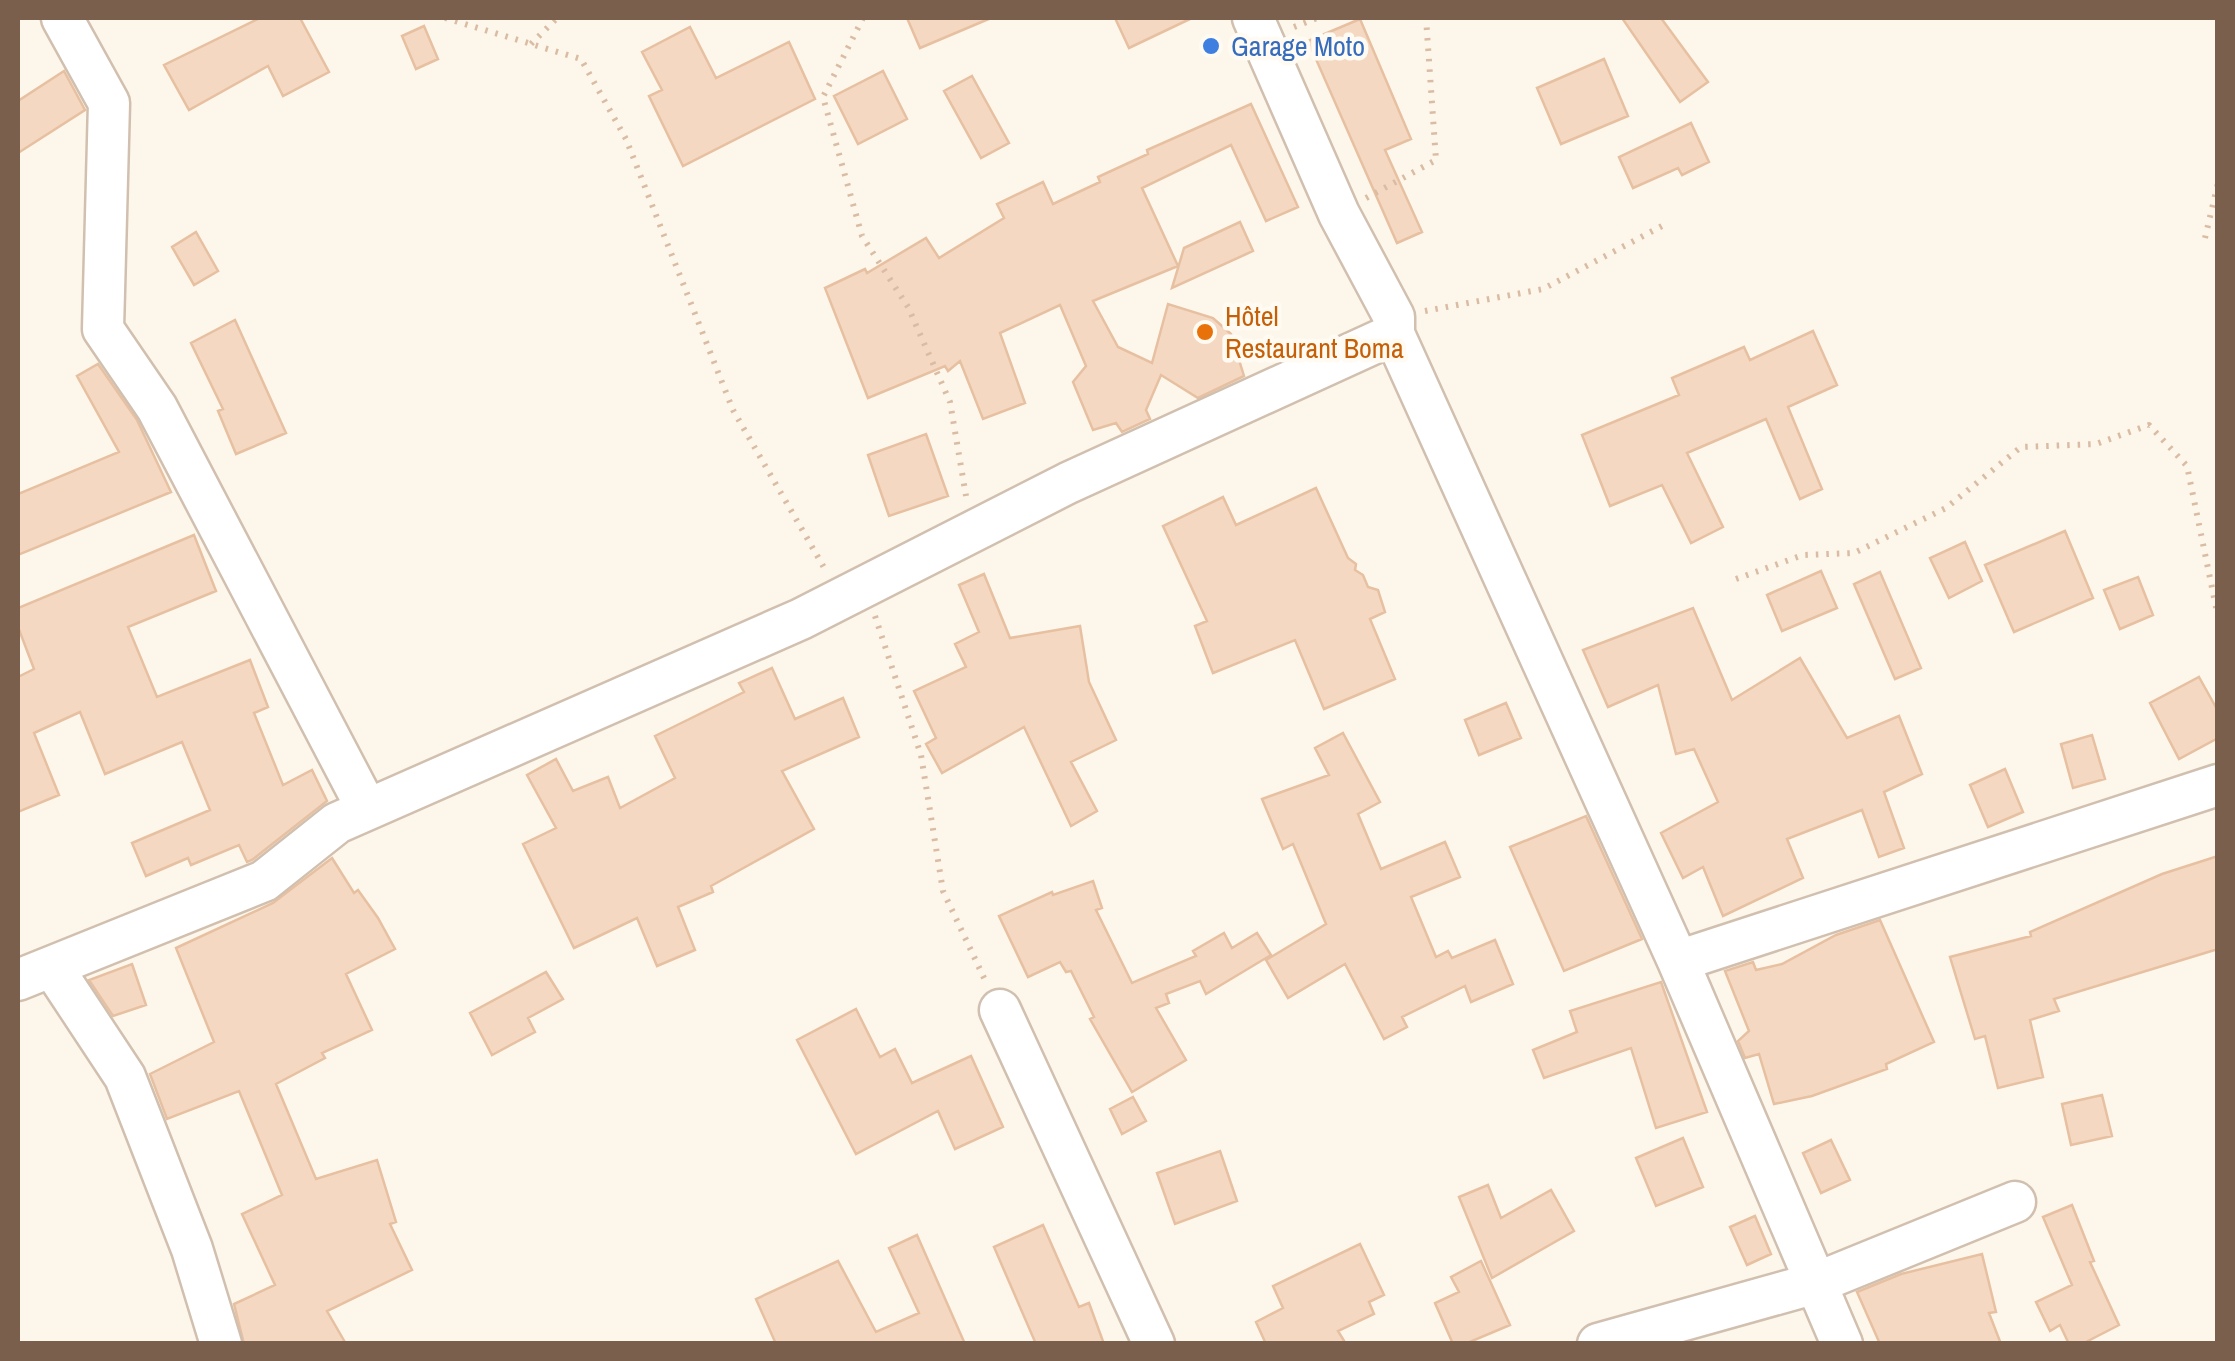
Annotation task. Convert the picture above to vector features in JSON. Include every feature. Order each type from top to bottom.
[{"type":"street","points":[[62,18],[109,103],[103,330],[157,408],[367,809]]},
{"type":"street","points":[[1254,18],[1678,960],[1842,1344]]},
{"type":"street","points":[[221,1344],[192,1249],[125,1076],[36,974],[264,880],[337,822],[853,592],[1394,325]]},
{"type":"street","points":[[1678,960],[2218,784]]},
{"type":"street","points":[[1000,1010],[1154,1344]]},
{"type":"street","points":[[1598,1344],[1816,1283],[2014,1202]]},
{"type":"path","points":[[445,18],[581,60],[626,139],[733,410],[853,592],[920,754],[943,891],[1000,1010]]},
{"type":"path","points":[[531,44],[557,18]]},
{"type":"path","points":[[863,18],[824,97],[862,236],[908,307],[950,402],[974,532]]},
{"type":"path","points":[[1339,214],[1436,160],[1426,18]]},
{"type":"path","points":[[2205,238],[2218,183]]},
{"type":"path","points":[[1394,325],[1543,288],[1662,226]]},
{"type":"path","points":[[1736,579],[1803,555],[1854,554],[1946,508],[2020,448],[2096,444],[2149,425],[2187,466],[2218,617]]},
{"type":"building","points":[[260,18],[300,18],[329,72],[283,96],[268,66],[189,110],[164,65]]},
{"type":"building","points":[[907,18],[991,18],[920,48]]},
{"type":"building","points":[[1115,18],[1192,18],[1129,48]]},
{"type":"building","points":[[1622,18],[1661,18],[1708,82],[1680,102]]},
{"type":"building","points":[[1360,19],[1411,139],[1385,150],[1422,232],[1397,243],[1308,41]]},
{"type":"building","points":[[424,26],[438,59],[416,69],[402,36]]},
{"type":"building","points":[[690,27],[716,78],[789,42],[815,99],[683,166],[649,96],[662,90],[642,52]]},
{"type":"building","points":[[1604,59],[1628,116],[1561,144],[1537,88]]},
{"type":"building","points":[[64,71],[85,110],[18,153],[18,101]]},
{"type":"building","points":[[883,71],[907,119],[858,144],[834,96]]},
{"type":"building","points":[[972,76],[1009,143],[981,158],[944,91]]},
{"type":"building","points":[[1251,104],[1298,207],[1266,221],[1231,145],[1142,188],[1178,266],[1093,301],[1118,347],[1152,363],[1168,304],[1213,318],[1231,334],[1244,376],[1198,398],[1161,375],[1146,410],[1150,419],[1122,432],[1116,423],[1093,430],[1073,382],[1086,366],[1060,305],[1000,333],[1025,403],[983,419],[960,361],[948,371],[945,366],[868,398],[825,288],[865,269],[867,273],[926,238],[939,258],[1004,218],[997,204],[1043,182],[1053,204],[1100,182],[1098,177],[1148,154],[1147,150]]},
{"type":"building","points":[[1691,123],[1709,162],[1682,175],[1678,168],[1633,188],[1619,157]]},
{"type":"building","points":[[1240,222],[1253,251],[1172,288],[1184,248]]},
{"type":"building","points":[[196,232],[218,271],[194,285],[172,247]]},
{"type":"building","points":[[235,320],[286,433],[236,454],[218,411],[223,409],[191,343]]},
{"type":"building","points":[[1813,331],[1837,385],[1788,407],[1822,489],[1800,499],[1766,419],[1687,453],[1723,527],[1691,543],[1662,485],[1610,506],[1582,435],[1679,395],[1672,378],[1744,347],[1750,360]]},
{"type":"building","points":[[98,364],[137,420],[171,492],[18,555],[18,494],[119,452],[77,376]]},
{"type":"building","points":[[926,434],[948,496],[889,516],[868,455]]},
{"type":"building","points":[[1316,488],[1348,558],[1356,564],[1355,570],[1363,575],[1368,587],[1378,590],[1385,612],[1370,619],[1395,679],[1324,709],[1295,640],[1213,673],[1195,626],[1207,621],[1163,526],[1223,497],[1236,525]]},
{"type":"building","points":[[2065,531],[2093,598],[2014,632],[1985,565]]},
{"type":"building","points":[[194,535],[216,591],[128,627],[157,697],[250,660],[268,707],[254,713],[283,785],[312,770],[327,801],[252,860],[247,862],[239,845],[191,865],[188,858],[146,876],[132,843],[210,810],[182,742],[105,774],[80,712],[34,733],[59,795],[18,812],[18,677],[34,669],[18,627],[18,608]]},
{"type":"building","points":[[1965,542],[1982,581],[1949,598],[1930,558]]},
{"type":"building","points":[[1821,571],[1837,608],[1782,631],[1767,595]]},
{"type":"building","points":[[1880,572],[1921,668],[1895,679],[1854,584]]},
{"type":"building","points":[[984,574],[1010,638],[1080,626],[1089,682],[1116,740],[1071,762],[1097,811],[1071,826],[1024,727],[942,773],[926,744],[936,738],[914,691],[966,667],[955,644],[979,632],[959,585]]},
{"type":"building","points":[[2138,577],[2153,615],[2120,629],[2104,590]]},
{"type":"building","points":[[1693,608],[1732,700],[1800,658],[1847,738],[1899,716],[1922,774],[1884,792],[1904,848],[1879,857],[1862,810],[1787,839],[1803,878],[1723,916],[1703,867],[1683,878],[1661,833],[1718,802],[1694,749],[1676,754],[1658,685],[1608,707],[1583,650]]},
{"type":"building","points":[[772,668],[795,719],[843,698],[859,737],[782,771],[814,829],[711,886],[713,892],[678,907],[695,950],[657,966],[637,918],[574,948],[523,844],[556,828],[527,775],[556,759],[573,791],[608,777],[620,808],[675,778],[655,736],[744,692],[739,683]]},
{"type":"building","points":[[2199,677],[2218,711],[2218,738],[2179,759],[2150,703]]},
{"type":"building","points":[[1506,703],[1521,738],[1479,755],[1465,720]]},
{"type":"building","points":[[1343,733],[1380,802],[1358,814],[1381,869],[1445,842],[1460,877],[1411,897],[1436,957],[1448,951],[1452,958],[1495,940],[1513,984],[1471,1002],[1465,986],[1402,1017],[1407,1027],[1384,1039],[1345,964],[1288,998],[1266,960],[1326,924],[1293,844],[1283,849],[1262,799],[1329,775],[1315,748]]},
{"type":"building","points":[[2092,735],[2105,779],[2073,788],[2061,744]]},
{"type":"building","points":[[2005,769],[2023,812],[1988,827],[1970,785]]},
{"type":"building","points":[[1586,816],[1642,939],[1564,971],[1510,847]]},
{"type":"building","points":[[2218,856],[2218,949],[2054,999],[2059,1011],[2030,1020],[2043,1077],[1998,1088],[1985,1036],[1975,1039],[1950,957],[2031,936],[2030,932],[2162,874]]},
{"type":"building","points":[[332,858],[354,893],[358,890],[378,918],[395,949],[346,974],[372,1030],[322,1053],[325,1058],[276,1084],[316,1179],[377,1160],[396,1222],[390,1224],[412,1270],[327,1311],[346,1344],[244,1344],[234,1304],[275,1285],[242,1214],[282,1195],[239,1091],[167,1119],[150,1074],[214,1042],[176,948],[273,903]]},
{"type":"building","points":[[1093,881],[1102,908],[1096,910],[1132,983],[1196,956],[1193,951],[1224,933],[1232,948],[1257,933],[1271,955],[1206,994],[1200,981],[1166,994],[1169,1003],[1156,1008],[1186,1060],[1132,1092],[1090,1019],[1094,1017],[1071,971],[1066,972],[1060,962],[1028,977],[999,916],[1052,892],[1053,895]]},
{"type":"building","points":[[1880,920],[1934,1042],[1886,1064],[1887,1069],[1812,1096],[1774,1104],[1759,1054],[1745,1058],[1738,1041],[1749,1031],[1725,971],[1753,962],[1756,970],[1782,964],[1836,935]]},
{"type":"building","points":[[132,964],[146,1005],[113,1016],[89,980]]},
{"type":"building","points":[[546,972],[563,999],[528,1018],[535,1032],[492,1055],[470,1013]]},
{"type":"building","points":[[1661,982],[1707,1112],[1656,1128],[1631,1048],[1544,1078],[1533,1050],[1577,1032],[1570,1011]]},
{"type":"building","points":[[856,1009],[880,1057],[895,1049],[912,1083],[971,1056],[1003,1127],[955,1149],[938,1111],[856,1154],[797,1040]]},
{"type":"building","points":[[2102,1095],[2112,1136],[2071,1145],[2062,1104]]},
{"type":"building","points":[[1133,1097],[1146,1121],[1122,1134],[1110,1109]]},
{"type":"building","points":[[1683,1138],[1703,1187],[1656,1206],[1636,1158]]},
{"type":"building","points":[[1831,1140],[1850,1180],[1821,1193],[1803,1153]]},
{"type":"building","points":[[1220,1151],[1237,1201],[1175,1224],[1157,1173]]},
{"type":"building","points":[[1488,1185],[1501,1218],[1551,1190],[1574,1231],[1492,1278],[1459,1197]]},
{"type":"building","points":[[2072,1205],[2094,1261],[2090,1262],[2119,1325],[2082,1344],[2069,1344],[2060,1325],[2050,1331],[2036,1302],[2072,1285],[2043,1217]]},
{"type":"building","points":[[1755,1216],[1771,1254],[1747,1265],[1730,1227]]},
{"type":"building","points":[[1043,1225],[1079,1307],[1089,1303],[1104,1344],[1036,1344],[994,1247]]},
{"type":"building","points":[[917,1235],[965,1344],[776,1344],[756,1299],[838,1261],[876,1332],[919,1313],[889,1248]]},
{"type":"building","points":[[1360,1244],[1384,1295],[1369,1302],[1374,1314],[1338,1331],[1346,1344],[1266,1344],[1256,1322],[1283,1308],[1273,1286]]},
{"type":"building","points":[[1982,1254],[1996,1312],[1989,1313],[2001,1344],[1880,1344],[1857,1292],[1901,1274]]},
{"type":"building","points":[[1481,1261],[1510,1325],[1465,1344],[1453,1344],[1435,1303],[1459,1292],[1451,1277]]},
{"type":"place","name":"Garage Moto","points":[[1211,46]]},
{"type":"place","name":"Hôtel Restaurant Boma","points":[[1205,332]]}]
